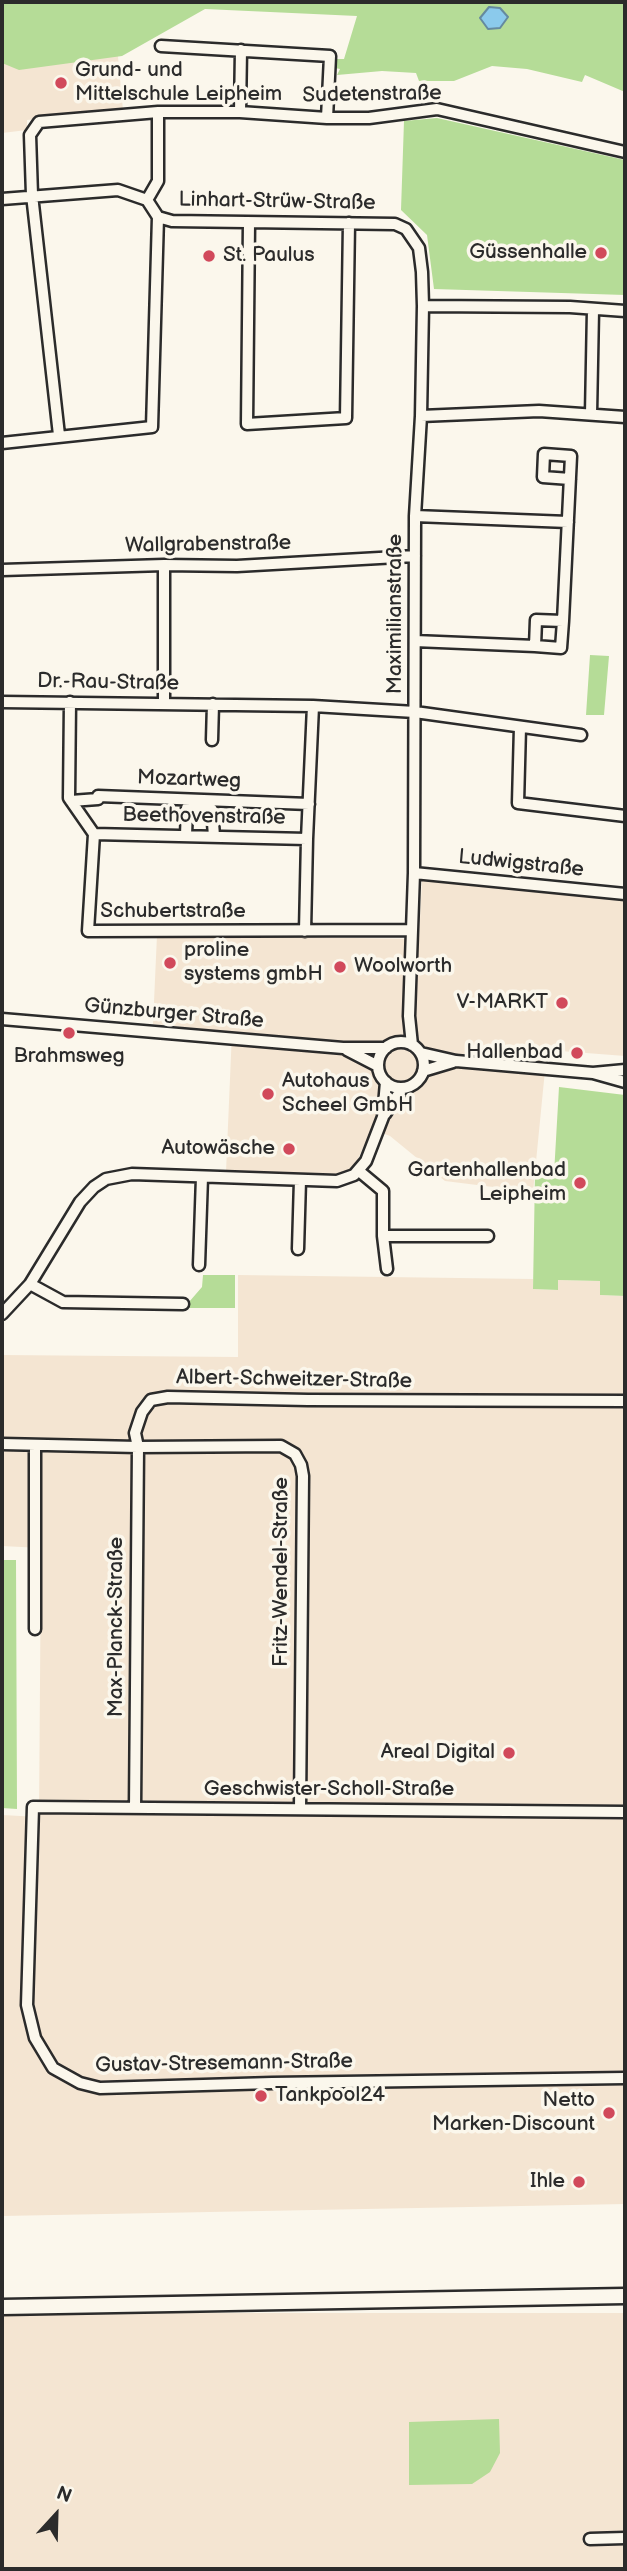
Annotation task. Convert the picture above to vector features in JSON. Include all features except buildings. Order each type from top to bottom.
[{"type":"main road","points":[[2,2307],[625,2295]]},
{"type":"street","points":[[161,46],[330,56],[327,118]]},
{"type":"street","points":[[240,112],[241,50]]},
{"type":"street","name":"Sudetenstraße","points":[[32,195],[30,135],[39,122],[158,112],[240,112],[369,118],[437,109],[625,152]]},
{"type":"street","points":[[147,200],[158,181],[158,112]]},
{"type":"street","points":[[2,199],[118,190],[147,200],[158,217],[152,427],[2,443]]},
{"type":"street","points":[[32,195],[59,435]]},
{"type":"street","name":"Linhart-Strüw-Straße","points":[[158,217],[172,221],[395,224]]},
{"type":"street","points":[[249,223],[247,424],[346,418],[349,223]]},
{"type":"street","name":"Maximilianstraße","points":[[395,224],[405,229],[419,248],[423,306],[421,416],[415,516],[414,873],[408,1016],[412,1045]]},
{"type":"street","points":[[423,306],[625,310]]},
{"type":"street","points":[[591,414],[593,310]]},
{"type":"street","points":[[421,416],[539,411],[625,417]]},
{"type":"street","points":[[415,641],[561,648],[570,479]]},
{"type":"street","points":[[415,516],[568,522]]},
{"type":"street","name":"Wallgrabenstraße","points":[[2,570],[164,565],[237,566],[415,556]]},
{"type":"street","points":[[164,565],[164,703]]},
{"type":"street","points":[[535,646],[536,620],[563,621]]},
{"type":"street","name":"Dr.-Rau-Straße","points":[[2,702],[313,706],[415,712],[581,735]]},
{"type":"street","points":[[70,702],[69,798],[94,834]]},
{"type":"street","points":[[212,740],[213,704]]},
{"type":"street","name":"Beethovenstraße","points":[[94,834],[307,839],[313,706]]},
{"type":"street","points":[[520,727],[518,803],[625,816]]},
{"type":"street","name":"Mozartweg","points":[[71,801],[98,799],[98,796],[309,804]]},
{"type":"street","points":[[186,835],[187,808],[212,810],[214,836]]},
{"type":"street","name":"Schubertstraße","points":[[94,834],[88,931],[412,930]]},
{"type":"street","points":[[305,931],[307,839]]},
{"type":"street","name":"Ludwigstraße","points":[[414,873],[625,894]]},
{"type":"street","name":"Maximilianstraße","points":[[400,1042],[408,1016]]},
{"type":"street","name":"Günzburger Straße","points":[[2,1019],[343,1048],[386,1048]]},
{"type":"street","points":[[383,1117],[386,1082],[378,1066],[380,1056],[386,1048],[400,1042],[412,1045],[421,1053],[456,1061],[593,1073],[625,1070]]},
{"type":"street","name":"Günzburger Straße","points":[[343,1048],[378,1066]]},
{"type":"street","points":[[2,1314],[30,1284],[80,1202],[106,1179],[132,1174],[337,1181],[347,1179],[359,1171],[366,1161],[383,1117],[402,1089],[414,1084],[423,1071],[421,1053]]},
{"type":"street","points":[[423,1071],[456,1061]]},
{"type":"street","points":[[593,1073],[625,1082]]},
{"type":"street","points":[[386,1082],[402,1089]]},
{"type":"street","points":[[359,1171],[383,1191],[383,1236],[387,1269]]},
{"type":"street","points":[[199,1265],[202,1177]]},
{"type":"street","points":[[298,1249],[300,1180]]},
{"type":"street","points":[[383,1236],[488,1236]]},
{"type":"street","points":[[30,1284],[63,1302],[183,1304]]},
{"type":"street","name":"Albert-Schweitzer-Straße","points":[[138,1447],[135,1433],[142,1412],[151,1400],[168,1397],[625,1401]]},
{"type":"street","points":[[2,1444],[138,1447]]},
{"type":"street","points":[[34,1629],[35,1445]]},
{"type":"street","name":"Fritz-Wendel-Straße","points":[[138,1447],[281,1446],[295,1454],[301,1465],[300,1809]]},
{"type":"street","name":"Max-Planck-Straße","points":[[135,1808],[138,1447]]},
{"type":"street","name":"Geschwister-Scholl-Straße","points":[[33,1807],[625,1812]]},
{"type":"street","name":"Gustav-Stresemann-Straße","points":[[33,1807],[27,2005],[35,2038],[53,2068],[80,2083],[100,2088],[625,2078]]},
{"type":"street","points":[[590,2539],[625,2538]]},
{"type":"shaded area","name":"Grund- und Mittelschule Leipheim","points":[[117,46],[123,110],[27,120],[27,130],[2,133],[2,55]]},
{"type":"shaded area","points":[[422,880],[625,899],[625,1056],[547,1050],[533,1192],[445,1181],[390,1136],[372,1129],[354,1167],[342,1174],[226,1172],[232,1032],[153,1024],[157,935],[419,939]]},
{"type":"shaded area","points":[[238,1275],[533,1279],[533,1289],[557,1290],[558,1280],[600,1281],[600,1295],[625,1296],[625,2204],[2,2216],[2,1815],[39,1817],[41,1548],[2,1546],[2,1355],[238,1357]]},
{"type":"shaded area","points":[[2,2313],[625,2313],[625,2569],[2,2569]]},
{"type":"green space","points":[[2,2],[625,2],[625,92],[585,75],[582,82],[527,69],[492,66],[454,81],[419,81],[416,73],[382,71],[337,75],[340,69],[335,68],[335,59],[344,59],[357,16],[205,9],[122,56],[19,70],[2,63]]},
{"type":"green space","points":[[437,118],[625,160],[625,295],[434,289],[427,235],[401,210],[404,121]]},
{"type":"green space","points":[[590,655],[609,656],[604,715],[586,715]]},
{"type":"green space","name":"Gartenhallenbad Leipheim","points":[[559,1087],[625,1095],[625,1296],[600,1295],[600,1281],[558,1280],[558,1290],[533,1289],[535,1174],[554,1174]]},
{"type":"green space","points":[[203,1275],[235,1275],[235,1308],[189,1308],[189,1302],[202,1287]]},
{"type":"green space","points":[[2,1560],[16,1560],[17,1809],[2,1808]]},
{"type":"green space","points":[[499,2419],[500,2453],[490,2472],[472,2484],[409,2485],[409,2422]]},
{"type":"water","points":[[489,7],[500,8],[508,17],[500,28],[488,29],[480,18]]},
{"type":"place","name":"Grund- und Mittelschule Leipheim","points":[[61,83]]},
{"type":"place","name":"Güssenhalle","points":[[601,253]]},
{"type":"place","name":"St. Paulus","points":[[209,256]]},
{"type":"place","name":"proline systems gmbH","points":[[170,963]]},
{"type":"place","name":"Woolworth","points":[[340,967]]},
{"type":"place","name":"V-MARKT","points":[[562,1003]]},
{"type":"place","name":"Brahmsweg","points":[[69,1033]]},
{"type":"place","name":"Hallenbad","points":[[577,1053]]},
{"type":"place","name":"Autohaus Scheel GmbH","points":[[268,1094]]},
{"type":"place","name":"Autowäsche","points":[[289,1149]]},
{"type":"place","name":"Gartenhallenbad Leipheim","points":[[580,1183]]},
{"type":"place","name":"Areal Digital","points":[[509,1753]]},
{"type":"place","name":"Tankpool24","points":[[261,2096]]},
{"type":"place","name":"Netto Marken-Discount","points":[[609,2113]]},
{"type":"place","name":"Ihle","points":[[579,2182]]}]
